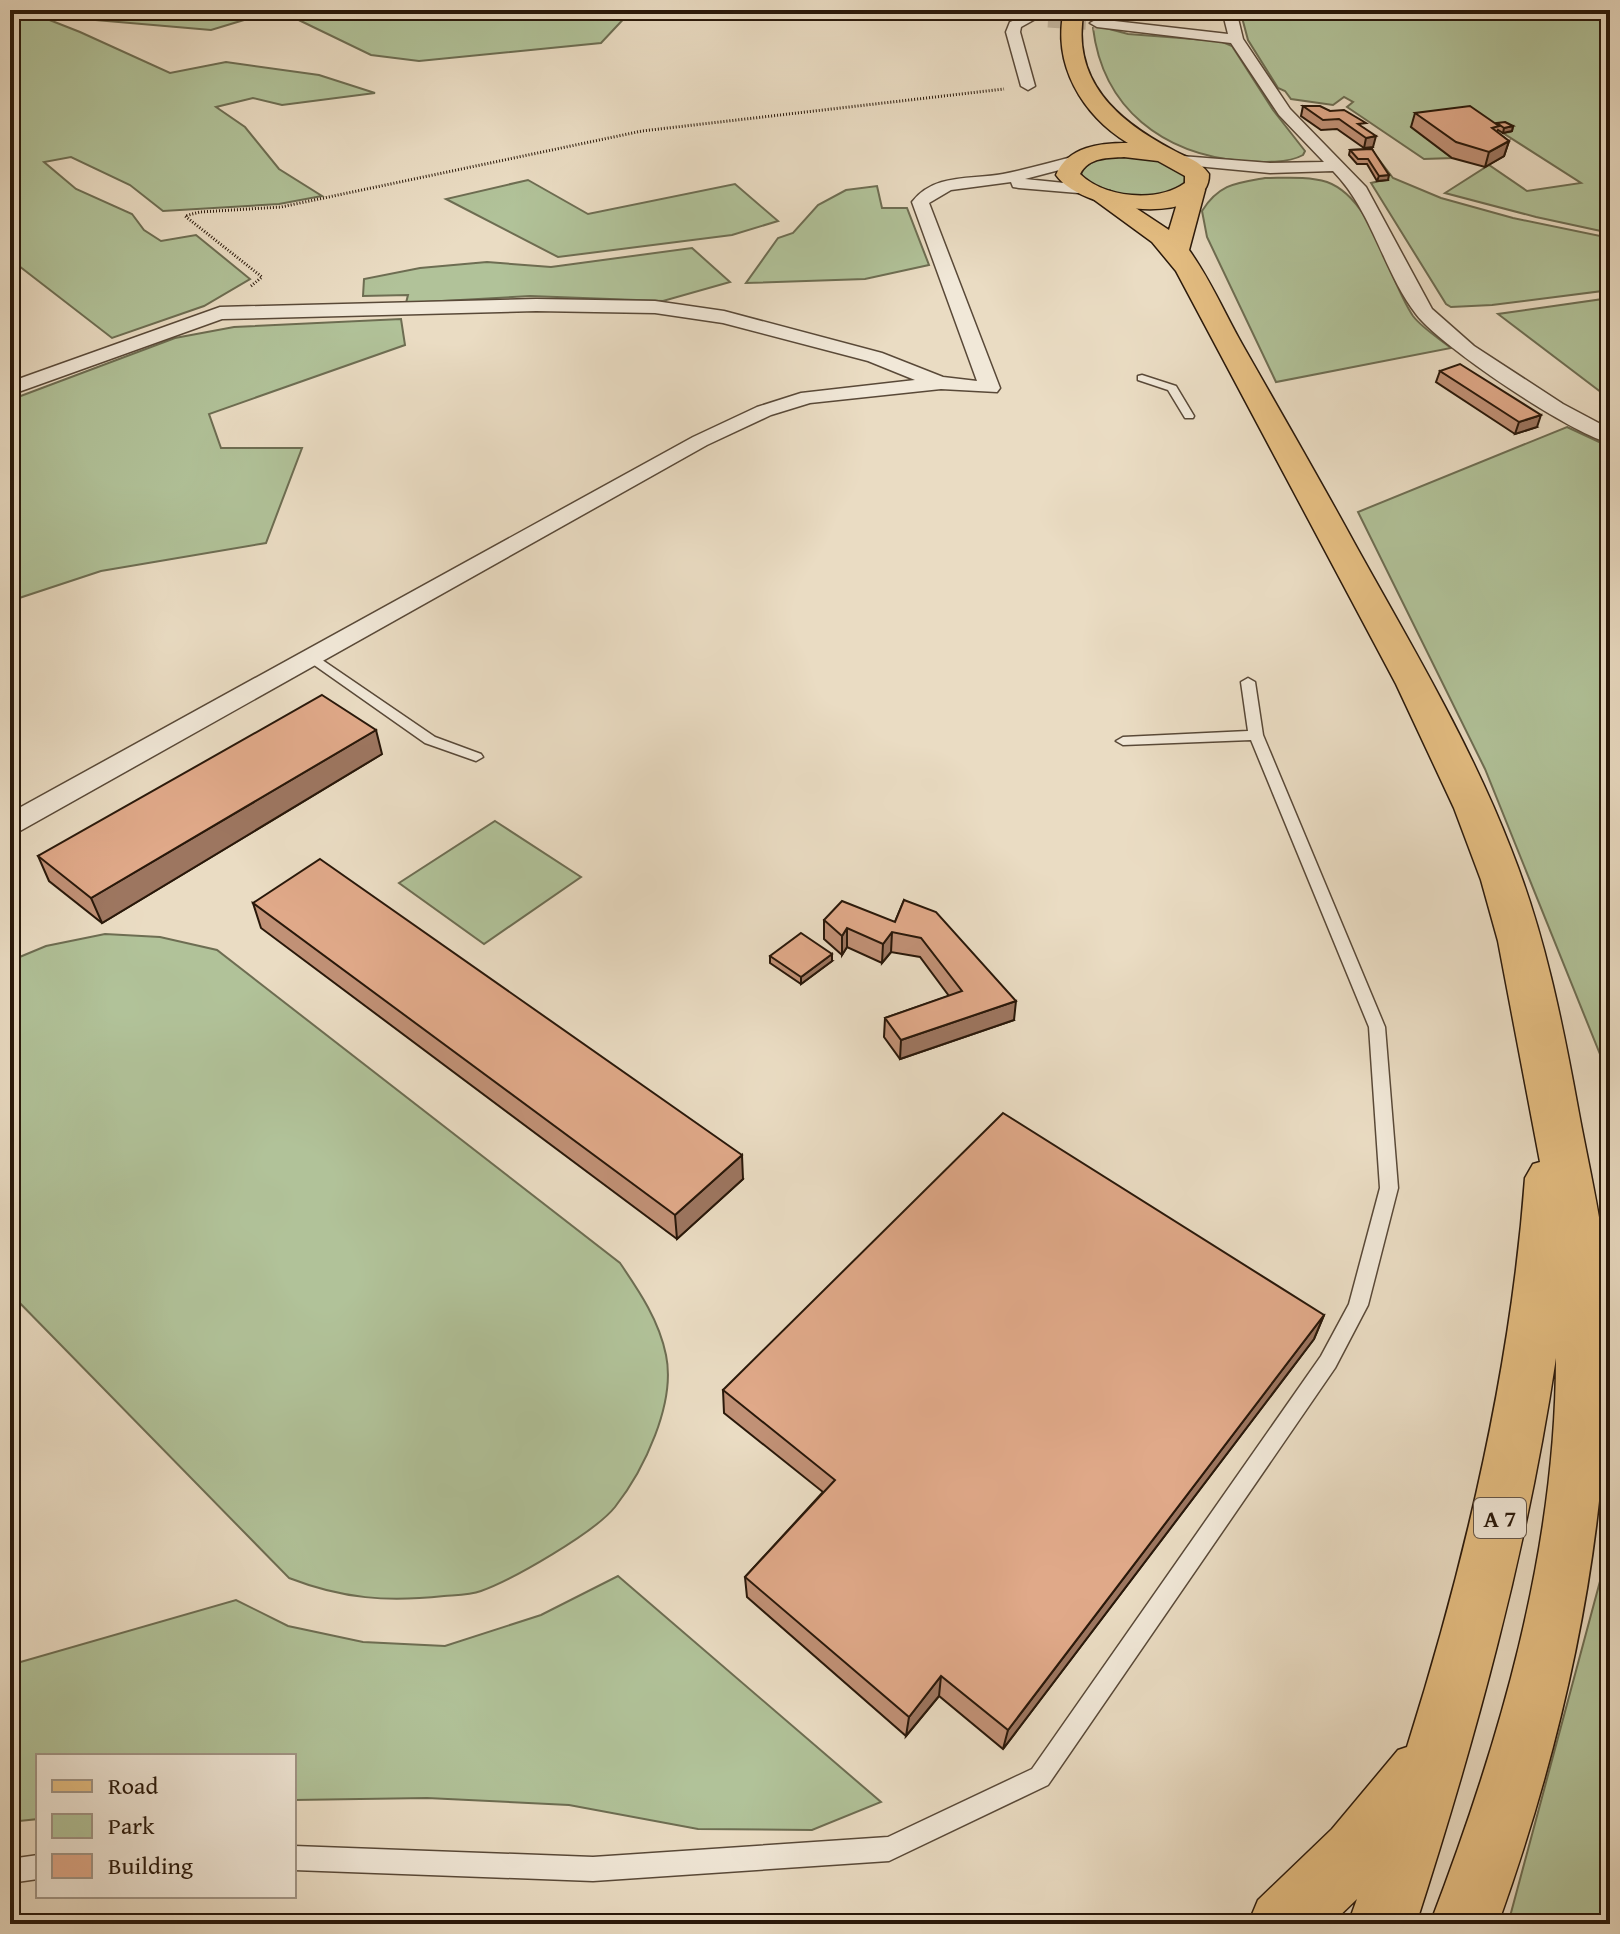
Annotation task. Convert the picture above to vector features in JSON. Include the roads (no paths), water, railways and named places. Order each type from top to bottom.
[{"type":"main road","points":[[1074,10],[1070,40],[1100,111],[1197,174],[1176,250]]},
{"type":"main road","points":[[1100,111],[1082,158],[1068,175],[1176,250],[1421,698],[1491,850],[1526,966],[1553,1100],[1581,1277],[1582,1382],[1578,1450],[1566,1551],[1531,1721],[1484,1873],[1464,1924]]},
{"type":"main road","points":[[1082,158],[1124,150],[1174,158]]},
{"type":"main road","points":[[1093,193],[1142,201],[1176,198],[1195,188]]},
{"type":"main road","name":"A 7","points":[[1382,1924],[1443,1741],[1500,1517],[1531,1349],[1548,1216],[1553,1100]]},
{"type":"main road","points":[[1282,1924],[1354,1856],[1387,1819],[1443,1741]]},
{"type":"street","points":[[1016,10],[1019,14],[1040,18],[1015,25],[1013,32],[1028,86]]},
{"type":"street","points":[[1229,10],[1236,39],[1284,112],[1358,187],[1424,312],[1467,350],[1556,408],[1610,437]]},
{"type":"street","points":[[1097,23],[1236,39]]},
{"type":"street","points":[[10,825],[686,449],[764,411],[808,397],[941,383],[990,388],[920,202],[929,191],[951,184],[997,180],[1082,158]]},
{"type":"street","points":[[1174,158],[1270,168],[1338,166]]},
{"type":"street","points":[[1195,188],[1270,168]]},
{"type":"street","points":[[997,180],[1093,193]]},
{"type":"street","points":[[10,389],[220,313],[520,306],[655,307],[724,317],[875,357],[941,383]]},
{"type":"lane","points":[[1142,378],[1172,388],[1189,416]]},
{"type":"lane","points":[[312,657],[430,740],[476,757]]},
{"type":"lane","points":[[296,1858],[593,1869],[889,1849],[1040,1777],[1328,1362],[1358,1305],[1389,1188],[1377,1027],[1256,735],[1248,682]]},
{"type":"lane","points":[[1123,741],[1256,735]]},
{"type":"lane","points":[[10,1871],[36,1867]]},
{"type":"tunnel","points":[[1048,20],[1097,23]]}]
